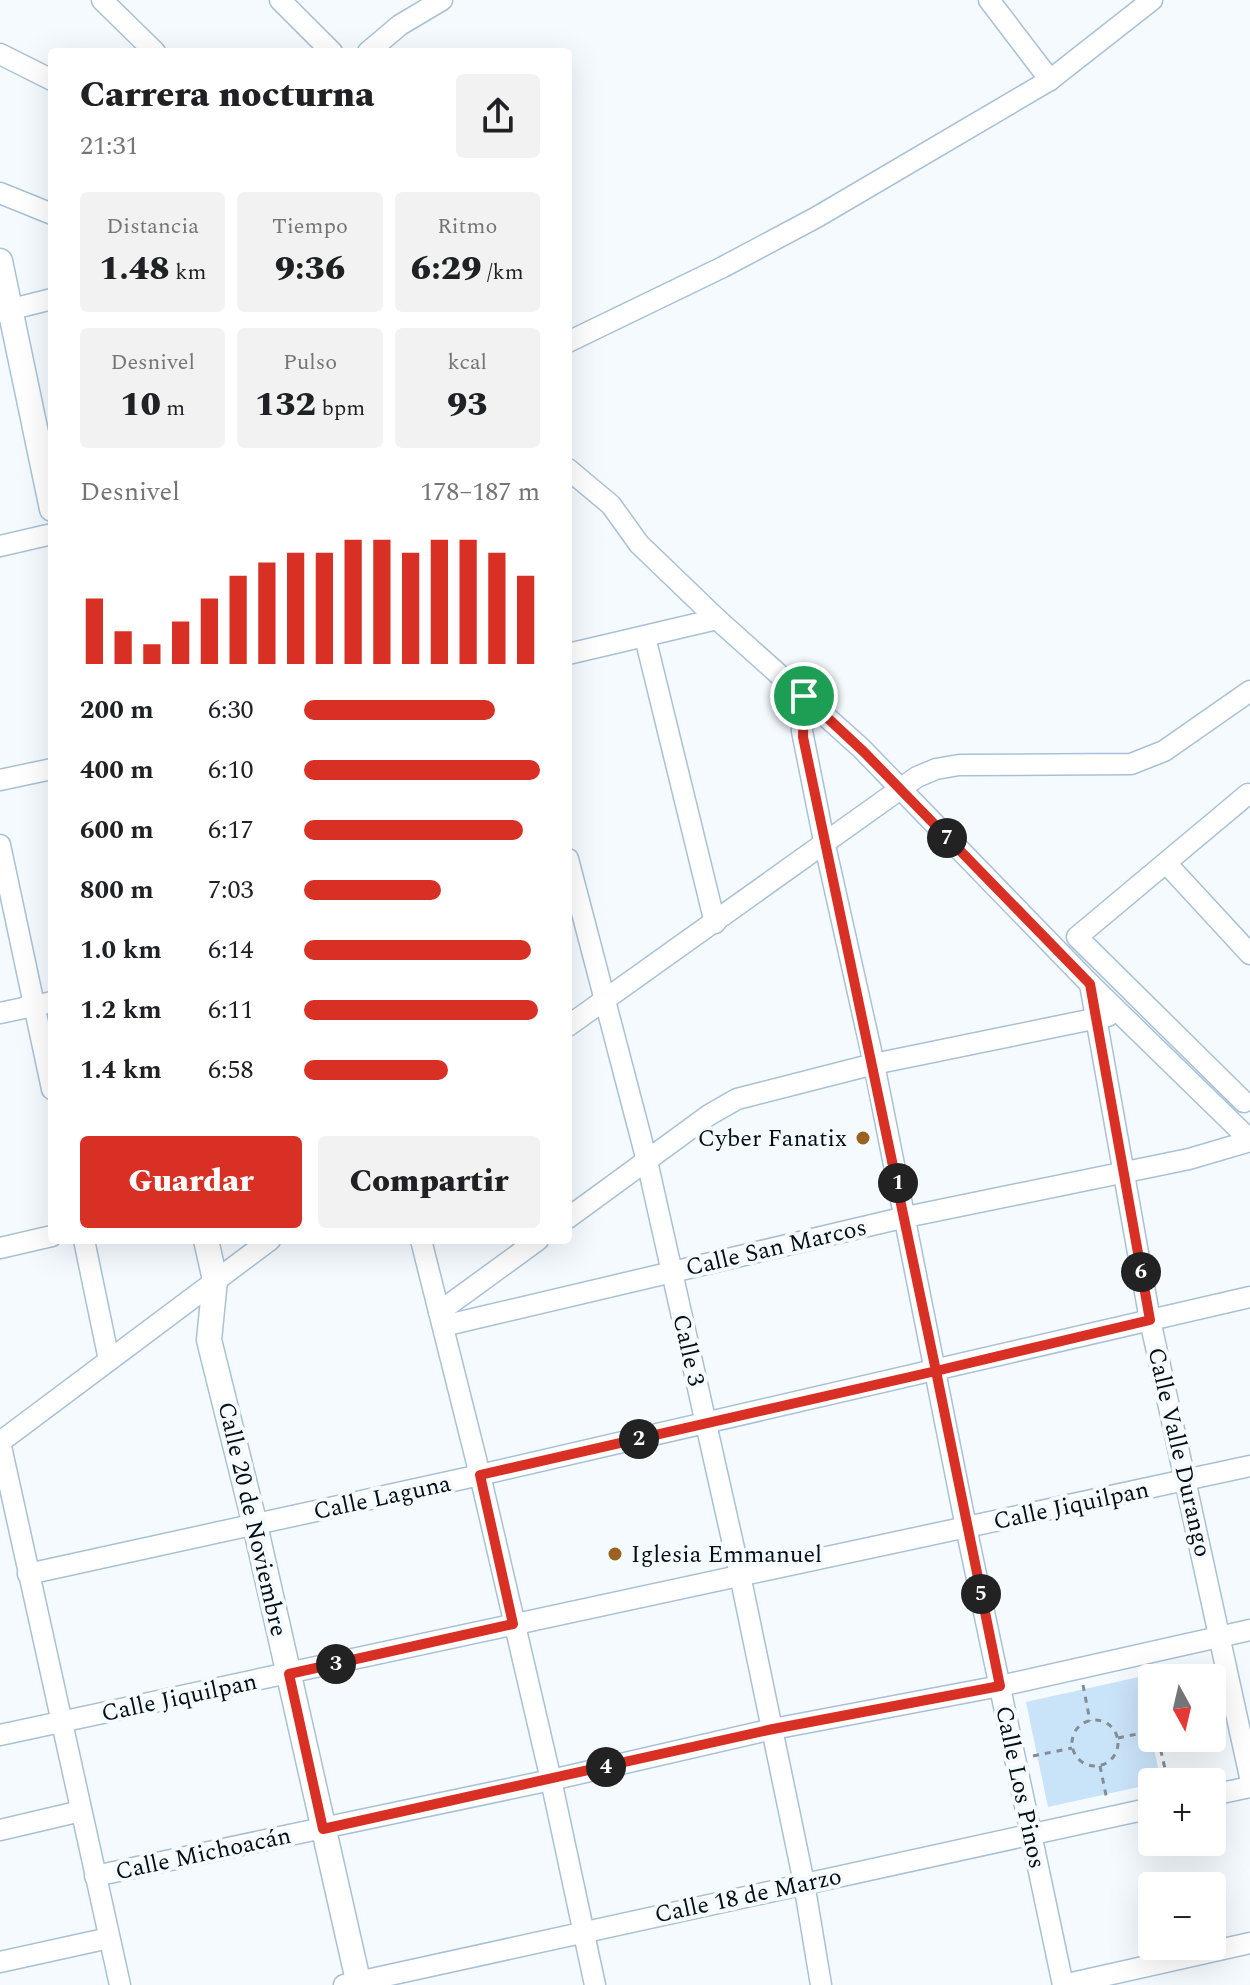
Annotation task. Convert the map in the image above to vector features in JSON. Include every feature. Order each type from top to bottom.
[{"type":"street","points":[[102,0],[151,48]]},
{"type":"street","points":[[280,0],[328,48]]},
{"type":"street","points":[[373,48],[400,25],[442,0]]},
{"type":"street","points":[[989,0],[1050,80]]},
{"type":"street","points":[[572,340],[805,223],[1050,80],[1152,0]]},
{"type":"street","points":[[0,54],[48,78]]},
{"type":"street","points":[[0,193],[48,212]]},
{"type":"street","points":[[0,261],[5,310],[48,492]]},
{"type":"street","points":[[5,310],[48,300]]},
{"type":"street","points":[[572,472],[611,505],[639,544],[717,619],[861,748],[1090,984],[1250,1141]]},
{"type":"street","points":[[0,546],[48,535]]},
{"type":"street","points":[[572,653],[717,619]]},
{"type":"street","points":[[645,637],[715,923]]},
{"type":"street","points":[[572,1023],[898,789],[936,769],[959,765],[1131,764],[1164,751],[1250,691]]},
{"type":"street","name":"Calle Los Pinos","points":[[804,696],[802,731],[824,841],[906,1217],[966,1527],[1063,1985]]},
{"type":"street","points":[[0,780],[48,770]]},
{"type":"street","points":[[1226,1119],[1247,1099],[1077,937],[1249,795]]},
{"type":"street","points":[[0,845],[43,1004],[48,1051]]},
{"type":"street","points":[[1166,863],[1250,954]]},
{"type":"street","name":"Calle 3","points":[[572,887],[647,1161],[773,1729],[821,1985]]},
{"type":"street","name":"Calle Valle Durango","points":[[1090,984],[1150,1320],[1250,1777]]},
{"type":"street","points":[[0,1013],[43,1004]]},
{"type":"street","points":[[572,1215],[709,1115],[737,1099],[874,1064],[1120,1013]]},
{"type":"street","name":"Calle San Marcos","points":[[441,1319],[672,1272],[906,1217],[1179,1161],[1250,1141]]},
{"type":"street","points":[[0,1248],[48,1237]]},
{"type":"street","points":[[85,1244],[109,1360]]},
{"type":"street","name":"Calle 20 de Noviembre","points":[[207,1244],[215,1280],[209,1340],[289,1674],[353,1984]]},
{"type":"street","points":[[120,1985],[0,1442],[264,1244]]},
{"type":"street","points":[[422,1244],[480,1475],[595,1985]]},
{"type":"street","points":[[441,1319],[533,1244]]},
{"type":"street","name":"Calle Laguna","points":[[28,1574],[706,1424],[1250,1297]]},
{"type":"street","name":"Calle Jiquilpan","points":[[0,1735],[1250,1466]]},
{"type":"street","name":"Calle Michoacán","points":[[95,1876],[551,1780],[773,1729],[1000,1686],[1250,1630]]},
{"type":"street","points":[[1226,1792],[1250,1787]]},
{"type":"street","points":[[0,1830],[81,1811]]},
{"type":"street","name":"Calle 18 de Marzo","points":[[353,1984],[1138,1811]]},
{"type":"street","points":[[0,1962],[109,1938]]},
{"type":"street","points":[[1063,1985],[1250,1943]]},
{"type":"path","points":[[1082,1684],[1090,1721]]},
{"type":"path","points":[[1090,1721],[1105,1722],[1118,1738],[1116,1753],[1100,1766],[1085,1764],[1072,1748],[1074,1733],[1090,1721]]},
{"type":"path","points":[[1118,1738],[1138,1734]]},
{"type":"path","points":[[1033,1756],[1072,1748]]},
{"type":"path","points":[[1100,1766],[1107,1800]]},
{"type":"shaded area","points":[[1138,1677],[1138,1752],[1155,1752],[1158,1768],[1138,1768],[1138,1787],[1048,1807],[1026,1702]]},
{"type":"place","name":"Cyber Fanatix","points":[[863,1138]]},
{"type":"place","name":"Iglesia Emmanuel","points":[[615,1554]]},
{"type":"route","points":[[804,696],[803,737],[936,1371],[480,1475],[513,1624],[289,1674],[323,1829],[773,1729],[1000,1686],[936,1371],[1150,1320],[1090,984],[864,752],[804,696]]}]
